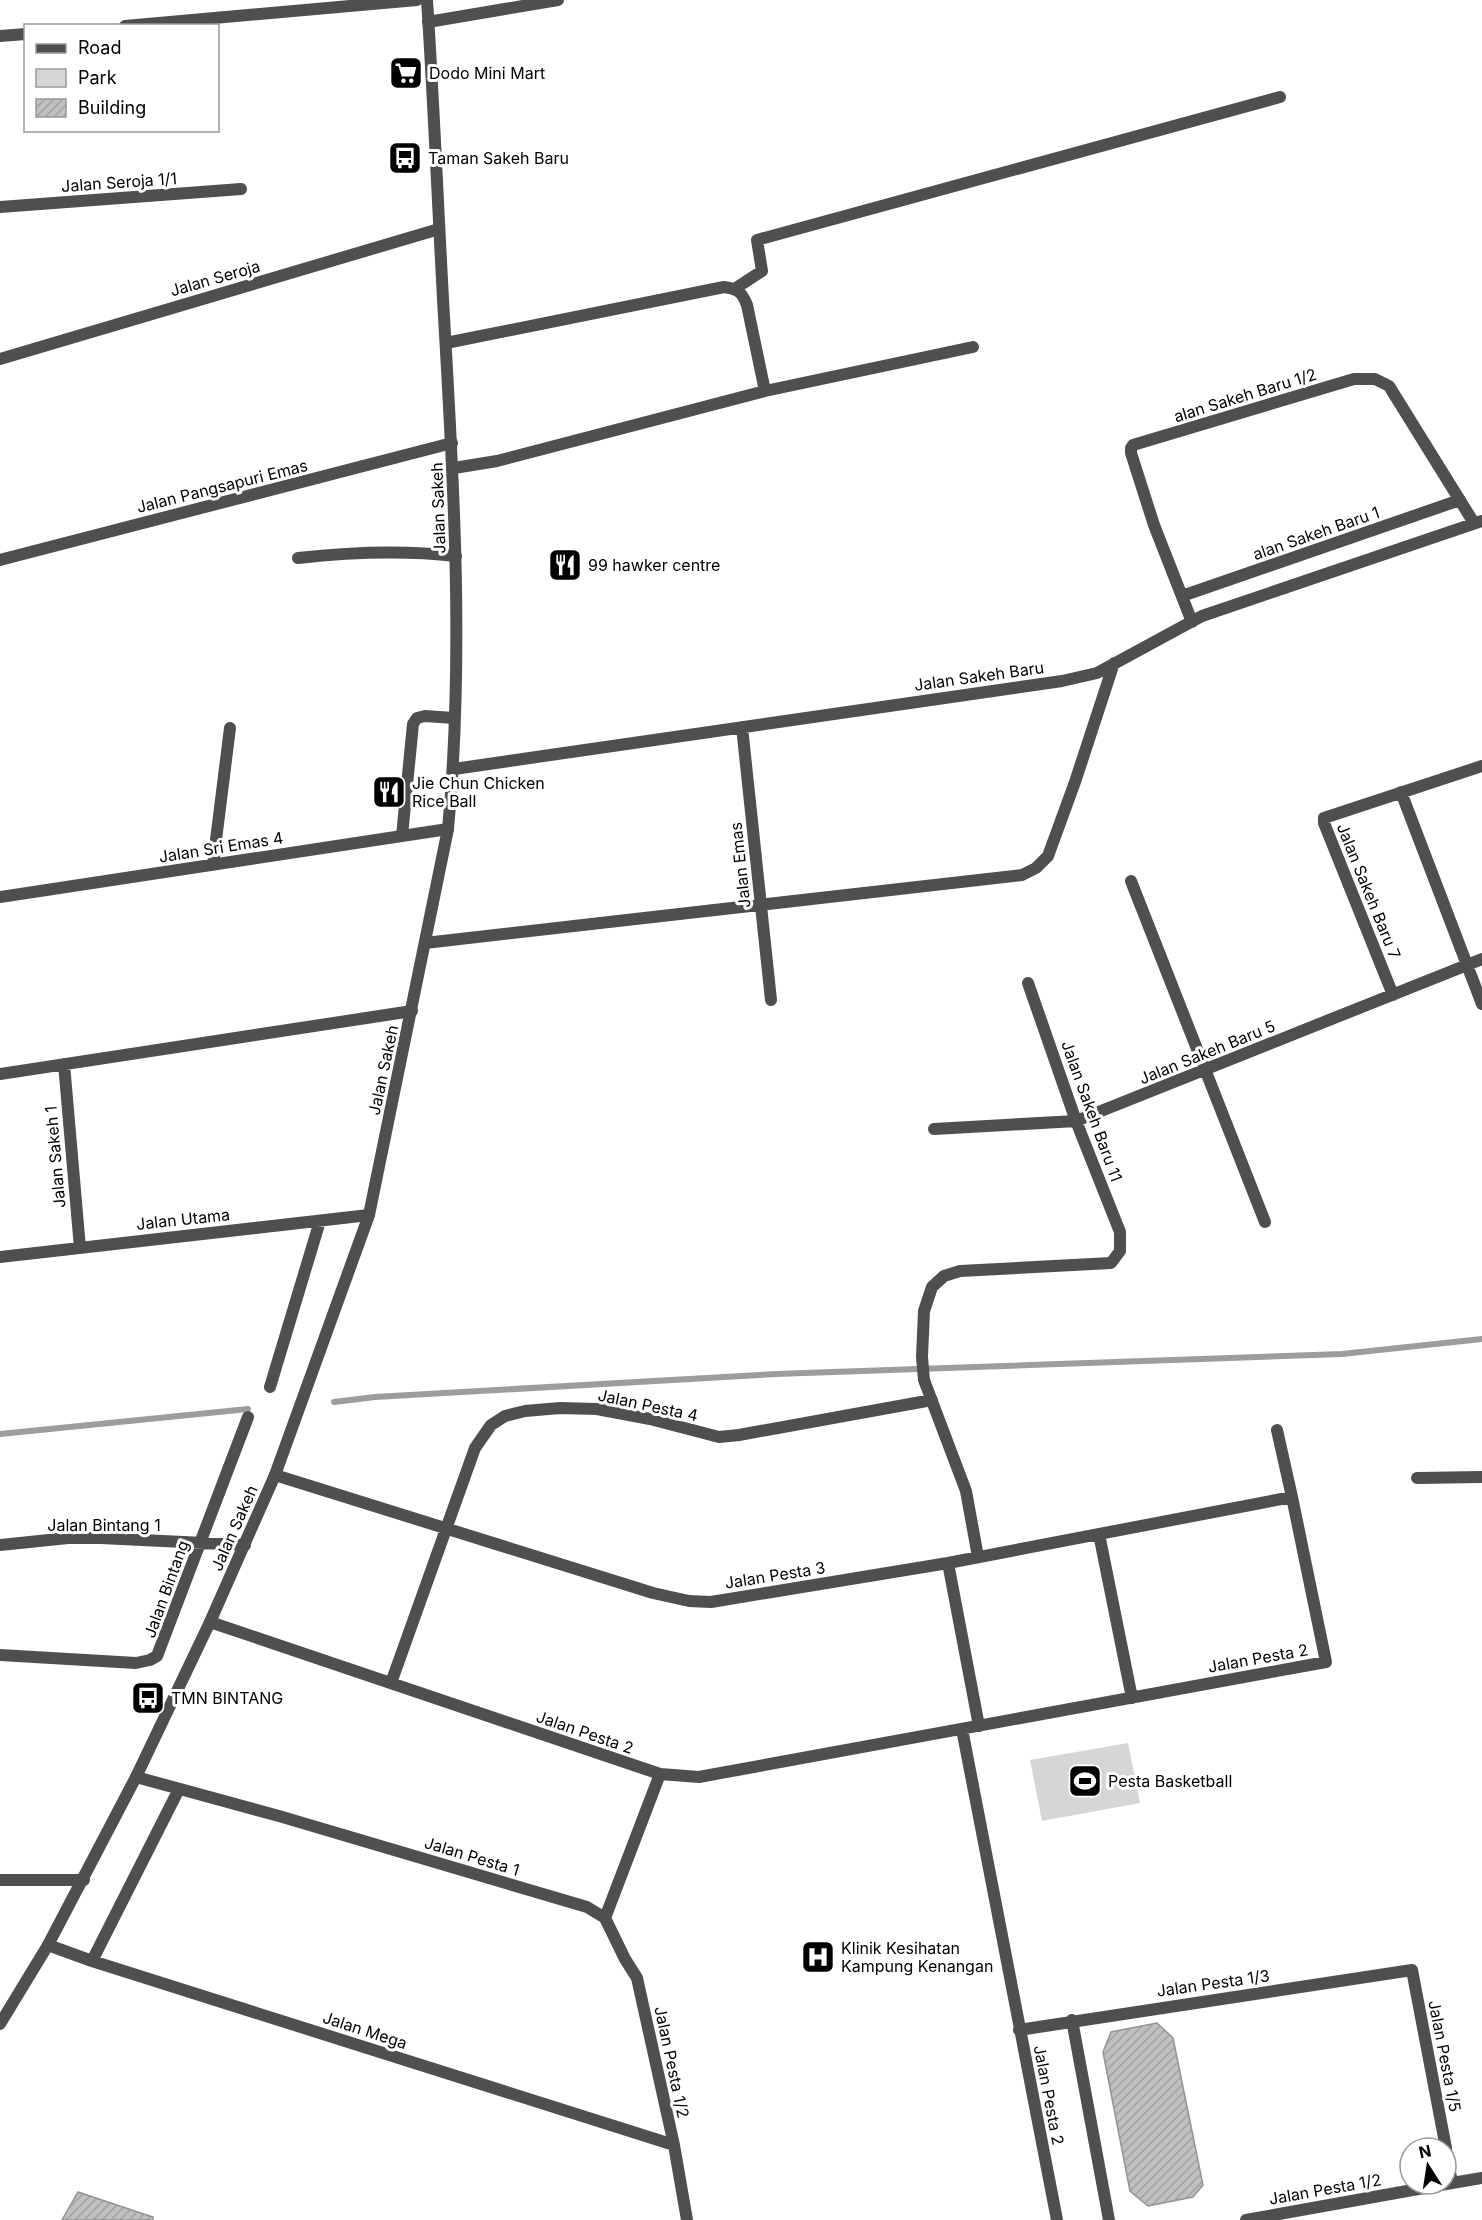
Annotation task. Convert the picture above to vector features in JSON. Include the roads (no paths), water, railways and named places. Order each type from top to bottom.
[{"type":"street","points":[[147,24],[417,0]]},
{"type":"street","name":"Jalan Sakeh","points":[[0,2024],[84,1880],[136,1777],[210,1622],[275,1475],[369,1215],[412,1011],[448,829],[454,769],[456,556],[454,468],[426,0]]},
{"type":"street","points":[[428,22],[558,0]]},
{"type":"street","points":[[0,36],[24,34]]},
{"type":"street","points":[[736,288],[762,271],[757,240],[1281,97]]},
{"type":"street","name":"Jalan Seroja 1/1","points":[[0,207],[241,189]]},
{"type":"street","name":"Jalan Seroja","points":[[0,359],[439,229]]},
{"type":"street","points":[[446,343],[724,287],[736,288],[742,293],[747,305],[765,391]]},
{"type":"street","points":[[454,468],[497,461],[765,391],[973,347]]},
{"type":"street","name":"alan Sakeh Baru 1/2","points":[[1182,596],[1154,525],[1131,453],[1133,445],[1354,379],[1375,379],[1389,386],[1460,500]]},
{"type":"street","name":"Jalan Pangsapuri Emas","points":[[0,560],[452,443]]},
{"type":"street","points":[[1460,500],[1478,522]]},
{"type":"street","name":"alan Sakeh Baru 1","points":[[1182,596],[1460,500]]},
{"type":"street","name":"Jalan Sakeh Baru","points":[[454,769],[1062,681],[1097,673],[1202,616],[1478,522]]},
{"type":"street","points":[[298,558],[346,552],[421,552],[456,556]]},
{"type":"street","points":[[1182,596],[1192,622]]},
{"type":"street","points":[[425,943],[1022,875],[1036,868],[1048,856],[1076,782],[1114,663]]},
{"type":"street","points":[[402,836],[412,724],[417,718],[425,716],[454,718]]},
{"type":"street","name":"Jalan Emas","points":[[742,727],[771,1000]]},
{"type":"street","points":[[213,864],[230,728]]},
{"type":"street","name":"Jalan Sakeh Baru 7","points":[[1393,995],[1324,823],[1324,818],[1482,766]]},
{"type":"street","points":[[1401,792],[1482,1004]]},
{"type":"street","name":"Jalan Sri Emas 4","points":[[0,897],[448,829]]},
{"type":"street","points":[[1131,881],[1265,1222]]},
{"type":"street","name":"Jalan Sakeh Baru 5","points":[[934,1130],[1076,1121],[1482,959]]},
{"type":"street","name":"Jalan Sakeh Baru 11","points":[[932,1400],[924,1380],[922,1357],[924,1311],[932,1287],[944,1276],[960,1271],[1111,1263],[1120,1251],[1120,1233],[1076,1121],[1028,983]]},
{"type":"street","name":"Jalan Sakeh","points":[[0,1074],[412,1011]]},
{"type":"street","name":"Jalan Sakeh 1","points":[[64,1064],[80,1248]]},
{"type":"street","name":"Jalan Utama","points":[[0,1257],[369,1215]]},
{"type":"street","points":[[270,1387],[320,1221]]},
{"type":"street","points":[[932,1400],[966,1491],[978,1557]]},
{"type":"street","name":"Jalan Pesta 4","points":[[391,1683],[475,1448],[491,1425],[505,1416],[548,1409],[597,1409],[650,1419],[719,1437],[932,1400]]},
{"type":"street","name":"Jalan Bintang","points":[[0,1655],[136,1663],[157,1656],[248,1418]]},
{"type":"street","name":"Jalan Pesta 2","points":[[210,1622],[660,1774],[699,1777],[1326,1662],[1276,1430]]},
{"type":"street","name":"Jalan Pesta 3","points":[[275,1475],[653,1593],[689,1601],[711,1602],[948,1563],[1292,1497]]},
{"type":"street","points":[[1417,1478],[1482,1477]]},
{"type":"street","points":[[1099,1534],[1132,1698]]},
{"type":"street","name":"Jalan Bintang 1","points":[[0,1545],[68,1538],[245,1545]]},
{"type":"street","points":[[948,1563],[979,1726]]},
{"type":"street","name":"Jalan Pesta 2","points":[[962,1729],[1057,2220]]},
{"type":"street","points":[[605,1918],[660,1774]]},
{"type":"street","name":"Jalan Pesta 1","points":[[136,1777],[291,1819],[575,1904],[605,1918]]},
{"type":"street","points":[[92,1961],[179,1789]]},
{"type":"street","points":[[0,1880],[84,1880]]},
{"type":"street","name":"Jalan Pesta 1/2","points":[[605,1918],[637,1978],[674,2145],[687,2220]]},
{"type":"street","name":"Jalan Mega","points":[[48,1945],[92,1961],[674,2145]]},
{"type":"street","name":"Jalan Pesta 1/3","points":[[1019,2030],[1072,2020],[1412,1970]]},
{"type":"street","name":"Jalan Pesta 1/5","points":[[1412,1970],[1444,2136]]},
{"type":"street","points":[[1072,2020],[1109,2220]]},
{"type":"street","name":"Jalan Pesta 1/2","points":[[1458,2182],[1482,2178]]},
{"type":"street","name":"Jalan Pesta 1/2","points":[[1246,2220],[1398,2193]]},
{"type":"waterway","points":[[334,1402],[375,1397],[776,1374],[1342,1354],[1482,1339]]},
{"type":"waterway","points":[[0,1434],[248,1409]]},
{"type":"place","name":"Dodo Mini Mart","points":[[406,73]]},
{"type":"place","name":"Taman Sakeh Baru","points":[[405,158]]},
{"type":"place","name":"99 hawker centre","points":[[565,565]]},
{"type":"place","name":"Jie Chun Chicken Rice Ball","points":[[389,792]]},
{"type":"place","name":"TMN BINTANG","points":[[148,1698]]},
{"type":"place","name":"Pesta Basketball","points":[[1085,1781]]},
{"type":"place","name":"Klinik Kesihatan Kampung Kenangan","points":[[818,1957]]}]
